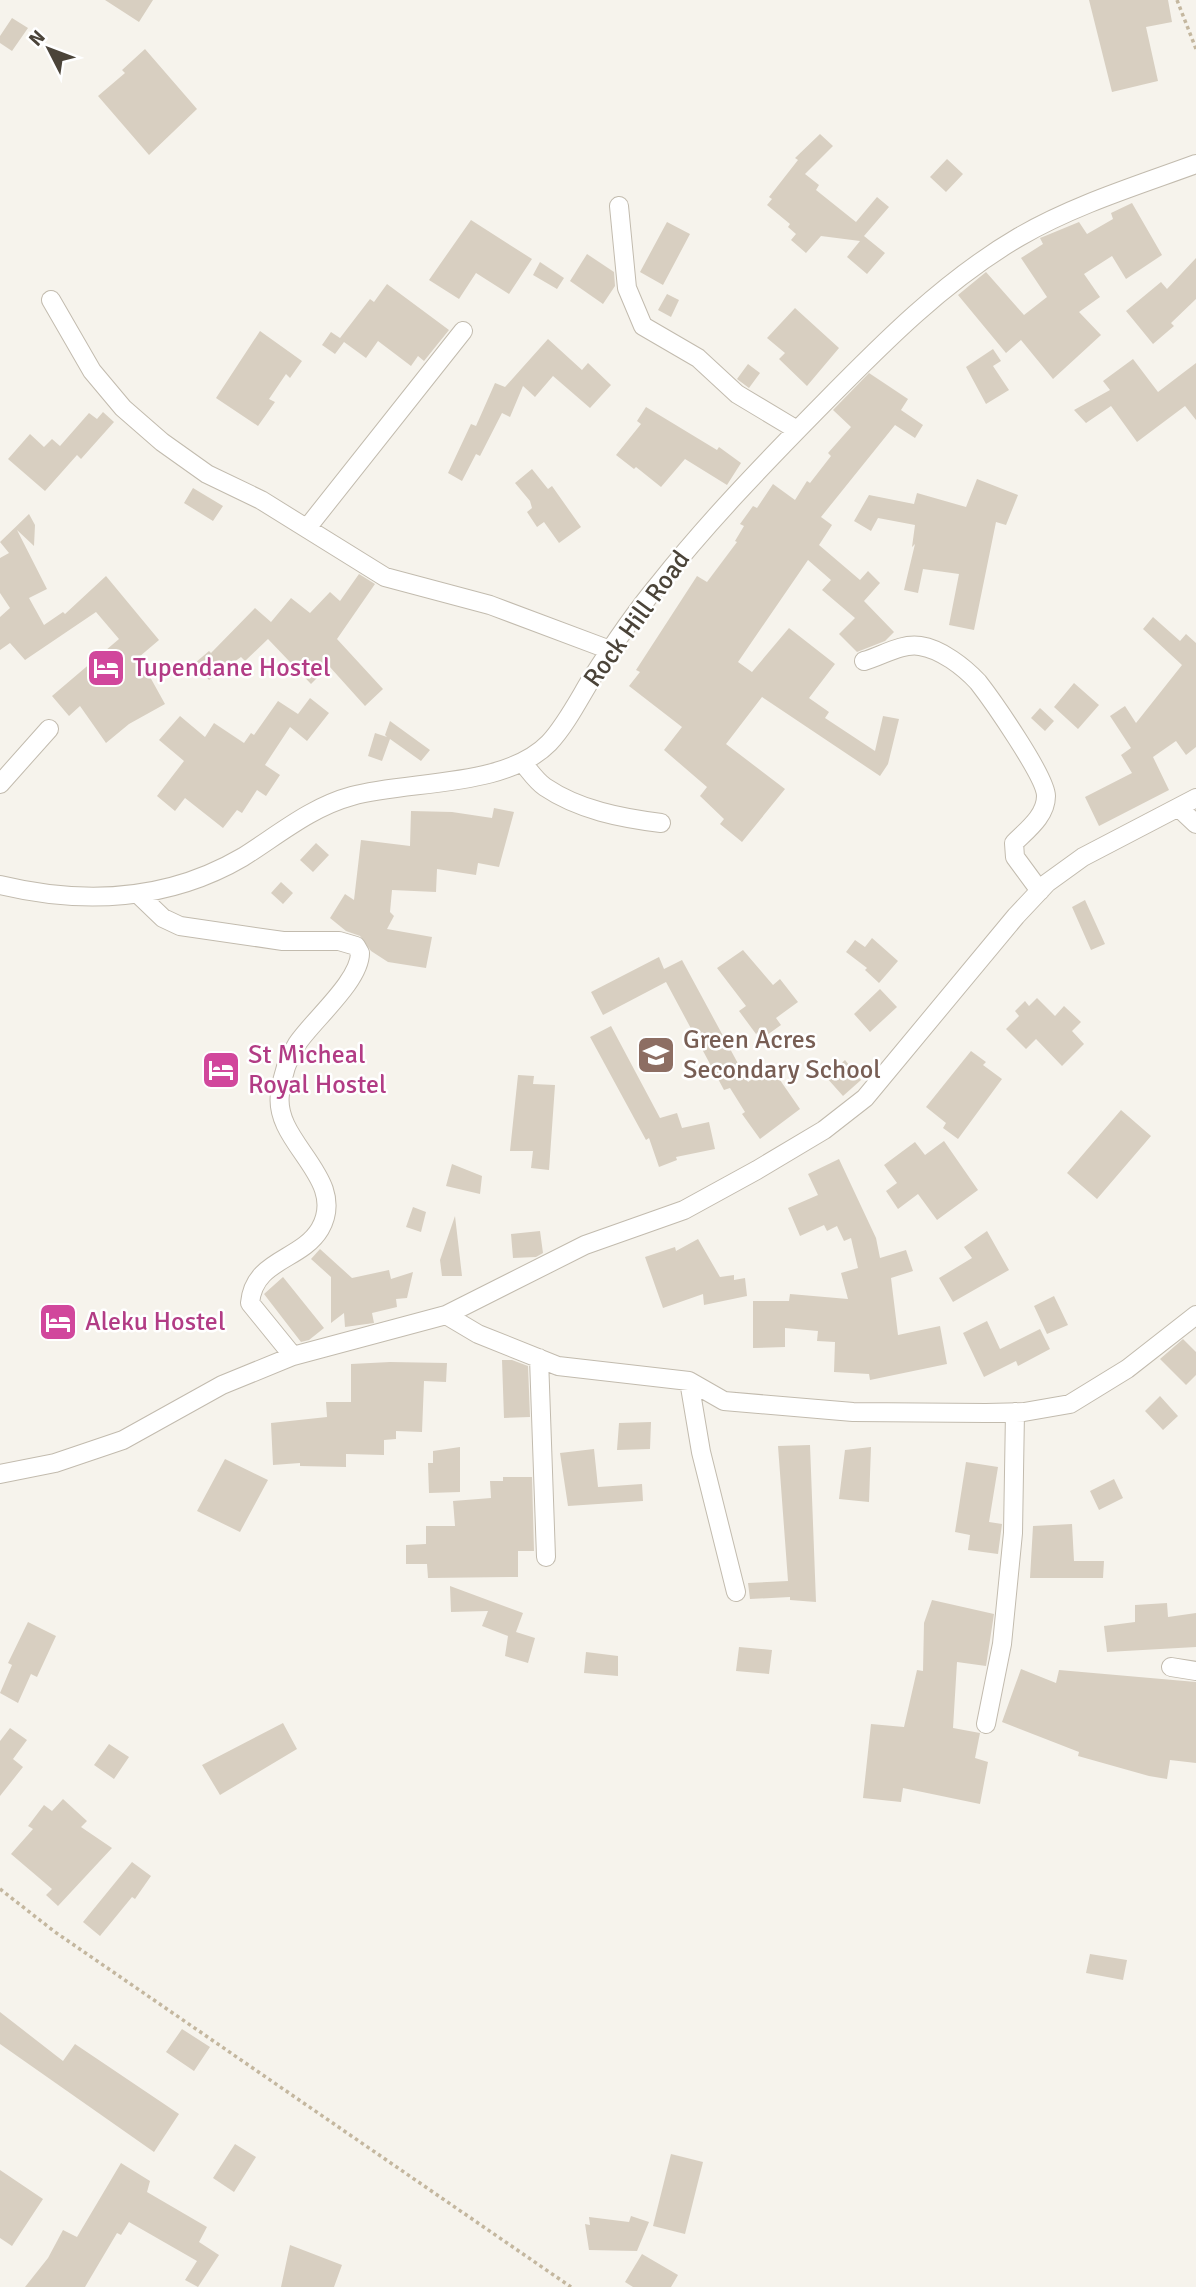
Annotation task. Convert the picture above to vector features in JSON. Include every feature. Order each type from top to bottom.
[{"type":"street","name":"Rock Hill Road","points":[[0,885],[37,894],[80,898],[138,894],[200,878],[241,858],[313,811],[348,797],[387,787],[464,778],[522,762],[549,743],[610,650],[656,587],[709,523],[797,430],[914,314],[966,272],[1018,238],[1069,212],[1196,164]]},
{"type":"street","points":[[619,206],[627,288],[643,326],[698,358],[737,394],[797,430]]},
{"type":"street","points":[[51,300],[92,371],[123,408],[162,442],[207,474],[261,500],[385,577],[490,605],[610,650]]},
{"type":"street","points":[[307,528],[463,331]]},
{"type":"street","points":[[864,660],[906,646],[921,646],[941,652],[977,682],[1041,776],[1046,793],[1045,806],[1034,824],[1014,843],[1015,857],[1040,891]]},
{"type":"street","points":[[0,784],[49,729]]},
{"type":"street","points":[[522,762],[543,786],[572,801],[617,817],[661,823]]},
{"type":"street","points":[[0,1474],[55,1463],[123,1440],[222,1385],[293,1356],[446,1315],[585,1245],[684,1210],[824,1130],[865,1098],[1040,891],[1083,856],[1196,798]]},
{"type":"street","points":[[1179,808],[1196,824]]},
{"type":"street","points":[[138,894],[157,914],[180,926],[284,941],[339,941],[356,946],[360,953],[355,970],[297,1045],[285,1071],[280,1095],[282,1122],[288,1135],[314,1166],[321,1183],[324,1215],[317,1233],[262,1273],[251,1293],[250,1303],[293,1356]]},
{"type":"street","points":[[446,1315],[478,1334],[558,1366],[617,1370],[689,1381],[724,1401],[853,1412],[1015,1412],[1070,1404],[1095,1391],[1196,1315]]},
{"type":"street","points":[[539,1358],[546,1557]]},
{"type":"street","points":[[689,1381],[701,1452],[736,1591]]},
{"type":"street","points":[[986,1724],[1002,1644],[1013,1533],[1015,1412]]},
{"type":"street","points":[[1171,1667],[1196,1671]]},
{"type":"path","points":[[1177,0],[1196,50]]},
{"type":"path","points":[[0,1889],[55,1932],[571,2287]]},
{"type":"building","points":[[105,0],[153,0],[139,22]]},
{"type":"building","points":[[1089,0],[1168,0],[1172,22],[1146,27],[1158,81],[1112,92]]},
{"type":"building","points":[[12,18],[28,28],[12,51],[0,43],[0,36]]},
{"type":"building","points":[[145,49],[197,109],[149,155],[98,96],[125,73],[122,70]]},
{"type":"building","points":[[820,134],[833,146],[805,174],[819,185],[816,190],[856,222],[877,197],[889,207],[864,236],[885,253],[867,274],[847,257],[860,241],[821,236],[806,253],[791,240],[796,234],[788,227],[790,224],[767,205],[772,199],[769,197],[798,160],[795,158]]},
{"type":"building","points":[[947,159],[963,174],[946,192],[930,177]]},
{"type":"building","points":[[1132,203],[1162,255],[1126,279],[1112,256],[1084,274],[1100,297],[1079,312],[1101,335],[1053,379],[1021,340],[1006,353],[958,295],[986,272],[1024,315],[1047,297],[1021,258],[1043,244],[1040,238],[1079,222],[1087,234],[1113,219],[1111,213]]},
{"type":"building","points":[[471,220],[532,259],[509,294],[476,273],[459,299],[429,280]]},
{"type":"building","points":[[667,222],[690,234],[663,285],[640,272]]},
{"type":"building","points":[[587,254],[614,272],[615,286],[603,304],[570,281]]},
{"type":"building","points":[[1196,258],[1196,299],[1171,323],[1174,326],[1153,344],[1126,311],[1161,282],[1167,289]]},
{"type":"building","points":[[540,262],[564,278],[557,289],[533,275]]},
{"type":"building","points":[[387,284],[449,330],[424,361],[418,356],[411,366],[378,341],[366,358],[344,342],[335,354],[322,345],[331,332],[340,338],[370,299],[374,302]]},
{"type":"building","points":[[667,294],[679,300],[671,317],[658,310]]},
{"type":"building","points":[[795,308],[839,348],[807,386],[779,359],[785,353],[767,338]]},
{"type":"building","points":[[260,331],[302,361],[290,378],[286,374],[269,399],[275,402],[258,426],[216,398]]},
{"type":"building","points":[[548,339],[582,370],[588,363],[611,385],[590,408],[553,376],[535,397],[523,386],[510,417],[502,413],[480,456],[476,454],[462,481],[448,473],[471,424],[476,426],[495,383],[505,387]]},
{"type":"building","points":[[993,349],[1001,361],[993,366],[1009,390],[986,404],[966,367]]},
{"type":"building","points":[[1133,359],[1158,392],[1196,363],[1196,420],[1185,406],[1137,442],[1111,406],[1086,423],[1074,410],[1110,390],[1103,381]]},
{"type":"building","points":[[748,364],[760,373],[749,388],[737,379]]},
{"type":"building","points":[[869,373],[908,399],[901,410],[923,425],[915,438],[895,425],[821,517],[832,525],[819,545],[860,580],[868,571],[880,583],[864,601],[894,632],[885,641],[857,652],[839,634],[855,618],[822,590],[831,580],[808,560],[738,662],[752,672],[789,628],[835,664],[809,698],[829,712],[825,718],[875,751],[883,716],[899,719],[888,764],[880,776],[762,697],[726,744],[785,789],[742,842],[720,824],[724,819],[700,796],[707,787],[664,750],[682,727],[629,686],[640,672],[636,670],[697,576],[707,582],[737,542],[735,541],[744,526],[740,524],[753,506],[757,508],[773,484],[795,500],[807,481],[810,483],[831,456],[828,453],[851,427],[833,410]]},
{"type":"building","points":[[646,407],[717,450],[719,447],[741,463],[727,485],[685,459],[661,487],[616,455],[641,424],[637,421]]},
{"type":"building","points":[[103,412],[114,422],[81,459],[77,455],[45,491],[8,459],[30,434],[44,447],[52,439],[60,446],[89,413],[97,419]]},
{"type":"building","points":[[532,469],[548,489],[552,486],[581,527],[559,543],[544,522],[537,527],[527,512],[532,508],[530,501],[515,483]]},
{"type":"building","points":[[977,479],[1018,495],[1006,525],[996,522],[974,630],[949,625],[959,574],[923,569],[918,593],[904,590],[915,544],[912,547],[915,525],[878,518],[871,531],[854,521],[869,495],[914,504],[917,493],[966,507]]},
{"type":"building","points":[[193,488],[223,506],[213,521],[184,503]]},
{"type":"building","points":[[29,514],[35,525],[34,546],[17,530],[47,589],[29,598],[44,625],[63,612],[65,614],[106,576],[159,640],[139,657],[165,704],[129,724],[106,743],[80,706],[69,716],[52,696],[119,639],[96,612],[25,660],[10,643],[0,650],[0,617],[10,608],[0,593],[0,558],[9,553],[0,542]]},
{"type":"building","points":[[359,574],[375,584],[337,639],[383,689],[365,706],[329,666],[311,684],[268,639],[245,661],[241,657],[209,680],[195,663],[209,651],[211,653],[255,608],[271,622],[291,598],[310,613],[330,592],[340,601]]},
{"type":"building","points":[[1153,617],[1180,641],[1186,634],[1196,643],[1196,747],[1186,755],[1176,741],[1153,757],[1169,790],[1099,826],[1085,797],[1132,773],[1121,755],[1131,748],[1110,716],[1125,706],[1136,723],[1182,665],[1143,629]]},
{"type":"building","points":[[1074,683],[1099,705],[1078,729],[1054,707]]},
{"type":"building","points":[[310,698],[329,713],[307,741],[290,727],[265,765],[280,775],[266,796],[257,790],[242,813],[237,810],[223,828],[185,798],[175,811],[157,796],[184,761],[159,740],[180,716],[205,737],[214,723],[244,743],[251,733],[254,735],[278,701],[298,714]]},
{"type":"building","points":[[1040,708],[1054,721],[1045,731],[1031,718]]},
{"type":"building","points":[[390,721],[430,750],[421,761],[390,739],[382,761],[368,756],[375,733],[387,737],[385,735]]},
{"type":"building","points":[[494,808],[514,812],[499,867],[478,863],[476,875],[437,869],[436,892],[392,890],[390,912],[394,916],[387,929],[432,937],[426,968],[388,962],[371,951],[360,936],[346,931],[330,918],[345,894],[354,900],[361,840],[410,846],[411,811],[452,812],[492,818]]},
{"type":"building","points":[[316,843],[329,855],[313,872],[300,860]]},
{"type":"building","points":[[281,882],[293,893],[283,904],[271,893]]},
{"type":"building","points":[[1085,900],[1105,944],[1091,950],[1072,907]]},
{"type":"building","points":[[872,938],[898,961],[879,983],[865,970],[867,968],[846,952],[855,940],[865,947]]},
{"type":"building","points":[[743,950],[773,985],[780,979],[798,1002],[776,1018],[781,1025],[767,1035],[762,1029],[756,1034],[739,1011],[746,1006],[717,968]]},
{"type":"building","points":[[659,957],[664,969],[682,960],[748,1082],[771,1067],[800,1109],[760,1139],[742,1114],[745,1112],[730,1088],[724,1090],[666,982],[603,1015],[591,992]]},
{"type":"building","points":[[880,989],[897,1007],[870,1032],[854,1014]]},
{"type":"building","points":[[1037,998],[1055,1016],[1064,1006],[1081,1022],[1072,1031],[1084,1044],[1062,1066],[1036,1039],[1026,1049],[1006,1029],[1019,1016],[1015,1011],[1025,1001],[1029,1006]]},
{"type":"building","points":[[611,1026],[660,1118],[677,1113],[682,1128],[709,1122],[715,1149],[676,1157],[677,1160],[659,1167],[649,1138],[646,1140],[590,1037]]},
{"type":"building","points":[[971,1051],[986,1062],[983,1065],[1002,1079],[958,1139],[943,1128],[946,1123],[926,1107]]},
{"type":"building","points":[[845,1060],[861,1080],[843,1096],[826,1077]]},
{"type":"building","points":[[518,1075],[534,1076],[533,1084],[555,1085],[549,1170],[531,1168],[533,1151],[510,1151]]},
{"type":"building","points":[[1121,1110],[1151,1136],[1097,1199],[1067,1173]]},
{"type":"building","points":[[944,1141],[978,1190],[937,1220],[918,1194],[898,1209],[886,1191],[897,1183],[884,1165],[915,1142],[925,1155]]},
{"type":"building","points":[[839,1159],[876,1238],[880,1258],[906,1250],[913,1271],[891,1278],[898,1335],[940,1326],[947,1364],[870,1380],[869,1374],[834,1372],[835,1342],[817,1341],[818,1331],[785,1328],[785,1347],[753,1348],[753,1301],[789,1301],[790,1294],[848,1299],[841,1273],[858,1268],[851,1238],[844,1241],[837,1226],[827,1231],[824,1225],[800,1236],[788,1208],[818,1195],[808,1174]]},
{"type":"building","points":[[452,1164],[482,1176],[480,1194],[446,1186]]},
{"type":"building","points":[[413,1207],[426,1212],[421,1232],[406,1227]]},
{"type":"building","points":[[455,1216],[462,1276],[442,1276],[440,1260]]},
{"type":"building","points":[[540,1231],[543,1253],[536,1257],[513,1258],[511,1234]]},
{"type":"building","points":[[987,1231],[1009,1270],[953,1302],[939,1278],[972,1258],[964,1247]]},
{"type":"building","points":[[698,1239],[720,1277],[734,1275],[734,1280],[745,1278],[747,1296],[704,1305],[703,1294],[663,1308],[645,1257],[675,1247],[676,1251]]},
{"type":"building","points":[[320,1249],[352,1278],[389,1270],[391,1279],[413,1272],[407,1298],[396,1299],[397,1307],[372,1313],[374,1323],[345,1327],[344,1313],[331,1323],[331,1277],[311,1259]]},
{"type":"building","points":[[283,1277],[324,1328],[309,1340],[301,1342],[264,1294]]},
{"type":"building","points":[[1054,1296],[1068,1325],[1047,1334],[1034,1306]]},
{"type":"building","points":[[987,1321],[1000,1349],[1040,1329],[1050,1349],[1018,1366],[1016,1361],[984,1377],[963,1333]]},
{"type":"building","points":[[1183,1339],[1196,1352],[1196,1375],[1186,1385],[1160,1359]]},
{"type":"building","points":[[502,1360],[512,1360],[528,1366],[530,1417],[504,1418]]},
{"type":"building","points":[[447,1363],[446,1382],[424,1381],[422,1432],[396,1431],[396,1439],[384,1440],[384,1455],[346,1454],[346,1467],[300,1466],[300,1463],[273,1465],[271,1423],[327,1417],[326,1402],[351,1402],[351,1364]]},
{"type":"building","points":[[1160,1396],[1178,1416],[1163,1430],[1145,1411]]},
{"type":"building","points":[[651,1422],[650,1449],[617,1450],[619,1423]]},
{"type":"building","points":[[810,1445],[816,1602],[790,1600],[790,1597],[750,1599],[748,1583],[788,1581],[778,1446]]},
{"type":"building","points":[[460,1447],[460,1492],[429,1493],[428,1463],[433,1463],[433,1451]]},
{"type":"building","points":[[871,1447],[869,1502],[839,1499],[845,1450]]},
{"type":"building","points":[[594,1449],[598,1487],[642,1484],[643,1501],[568,1506],[560,1453]]},
{"type":"building","points":[[225,1459],[268,1480],[240,1532],[197,1511]]},
{"type":"building","points":[[966,1462],[998,1467],[989,1522],[1002,1524],[998,1554],[968,1550],[970,1535],[955,1532]]},
{"type":"building","points":[[503,1477],[532,1477],[534,1551],[518,1551],[518,1577],[428,1578],[427,1564],[406,1564],[406,1545],[426,1544],[426,1526],[455,1526],[453,1501],[491,1498],[490,1481],[503,1481]]},
{"type":"building","points":[[1114,1479],[1123,1498],[1099,1510],[1090,1491]]},
{"type":"building","points":[[1072,1524],[1074,1561],[1104,1561],[1103,1578],[1030,1578],[1033,1526]]},
{"type":"building","points":[[450,1586],[523,1613],[516,1632],[535,1638],[528,1663],[505,1656],[508,1636],[482,1626],[488,1611],[451,1612]]},
{"type":"building","points":[[932,1600],[994,1614],[986,1666],[957,1662],[953,1728],[980,1733],[975,1758],[988,1762],[980,1804],[903,1788],[901,1802],[863,1798],[871,1724],[904,1727],[917,1670],[923,1671],[924,1623]]},
{"type":"building","points":[[1167,1603],[1168,1617],[1196,1613],[1196,1647],[1107,1652],[1104,1626],[1135,1622],[1135,1605]]},
{"type":"building","points":[[28,1622],[56,1636],[37,1677],[31,1674],[18,1703],[0,1693],[12,1665],[8,1663]]},
{"type":"building","points":[[739,1647],[772,1650],[769,1674],[736,1671]]},
{"type":"building","points":[[586,1652],[618,1656],[618,1676],[584,1673]]},
{"type":"building","points":[[1021,1669],[1056,1683],[1059,1670],[1196,1682],[1196,1763],[1170,1760],[1167,1779],[1149,1776],[1078,1756],[1079,1752],[1002,1722]]},
{"type":"building","points":[[283,1723],[297,1749],[220,1795],[202,1765]]},
{"type":"building","points":[[10,1728],[27,1740],[13,1759],[23,1767],[0,1796],[0,1741]]},
{"type":"building","points":[[109,1744],[129,1757],[114,1779],[94,1765]]},
{"type":"building","points":[[63,1799],[87,1821],[81,1827],[112,1848],[58,1906],[46,1895],[52,1889],[11,1854],[33,1829],[28,1826],[44,1805],[52,1811]]},
{"type":"building","points":[[132,1862],[151,1876],[135,1899],[132,1897],[100,1936],[83,1922]]},
{"type":"building","points":[[1090,1954],[1127,1960],[1123,1980],[1086,1973]]},
{"type":"building","points":[[0,2012],[63,2061],[75,2044],[179,2114],[154,2152],[0,2044]]},
{"type":"building","points":[[182,2029],[210,2047],[194,2071],[166,2052]]},
{"type":"building","points":[[235,2144],[256,2157],[234,2192],[213,2178]]},
{"type":"building","points":[[671,2154],[703,2162],[685,2234],[653,2226]]},
{"type":"building","points":[[121,2163],[150,2181],[147,2192],[207,2227],[199,2242],[219,2255],[198,2287],[185,2280],[197,2261],[129,2222],[121,2235],[117,2233],[85,2287],[25,2287],[48,2258],[63,2230],[77,2237]]},
{"type":"building","points":[[0,2170],[43,2199],[12,2246],[0,2238]]},
{"type":"building","points":[[631,2216],[649,2222],[637,2251],[589,2250],[585,2224],[590,2225],[589,2217],[629,2222]]},
{"type":"building","points":[[290,2245],[342,2265],[334,2287],[281,2287]]},
{"type":"building","points":[[642,2254],[678,2275],[671,2287],[633,2287],[625,2282]]},
{"type":"place","name":"Tupendane Hostel","points":[[106,668]]},
{"type":"place","name":"Green Acres Secondary School","points":[[656,1055]]},
{"type":"place","name":"St Micheal Royal Hostel","points":[[221,1070]]},
{"type":"place","name":"Aleku Hostel","points":[[58,1322]]}]
